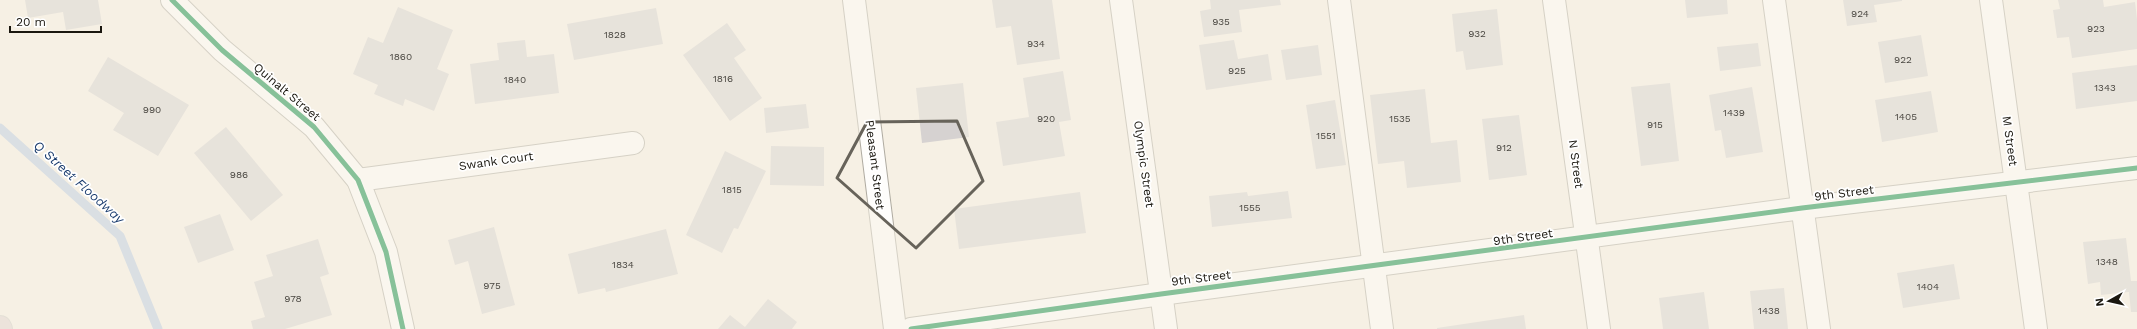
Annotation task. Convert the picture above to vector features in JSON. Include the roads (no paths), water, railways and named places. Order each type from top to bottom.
[{"type":"street","name":"Quinalt Street","points":[[172,0],[222,50],[314,127],[358,180],[386,252],[403,329]]},
{"type":"street","name":"Pleasant Street","points":[[854,0],[895,329]]},
{"type":"street","name":"Olympic Street","points":[[1121,0],[1166,329]]},
{"type":"street","points":[[1339,0],[1382,329]]},
{"type":"street","name":"N Street","points":[[1554,0],[1599,329]]},
{"type":"street","points":[[1774,0],[1819,329]]},
{"type":"street","name":"M Street","points":[[1991,0],[2036,329]]},
{"type":"street","name":"Swank Court","points":[[358,180],[634,143]]},
{"type":"street","name":"9th Street","points":[[911,329],[1802,208],[2016,184],[2137,168]]},
{"type":"waterway","name":"Q Street Floodway","points":[[0,128],[120,236],[158,329]]}]
